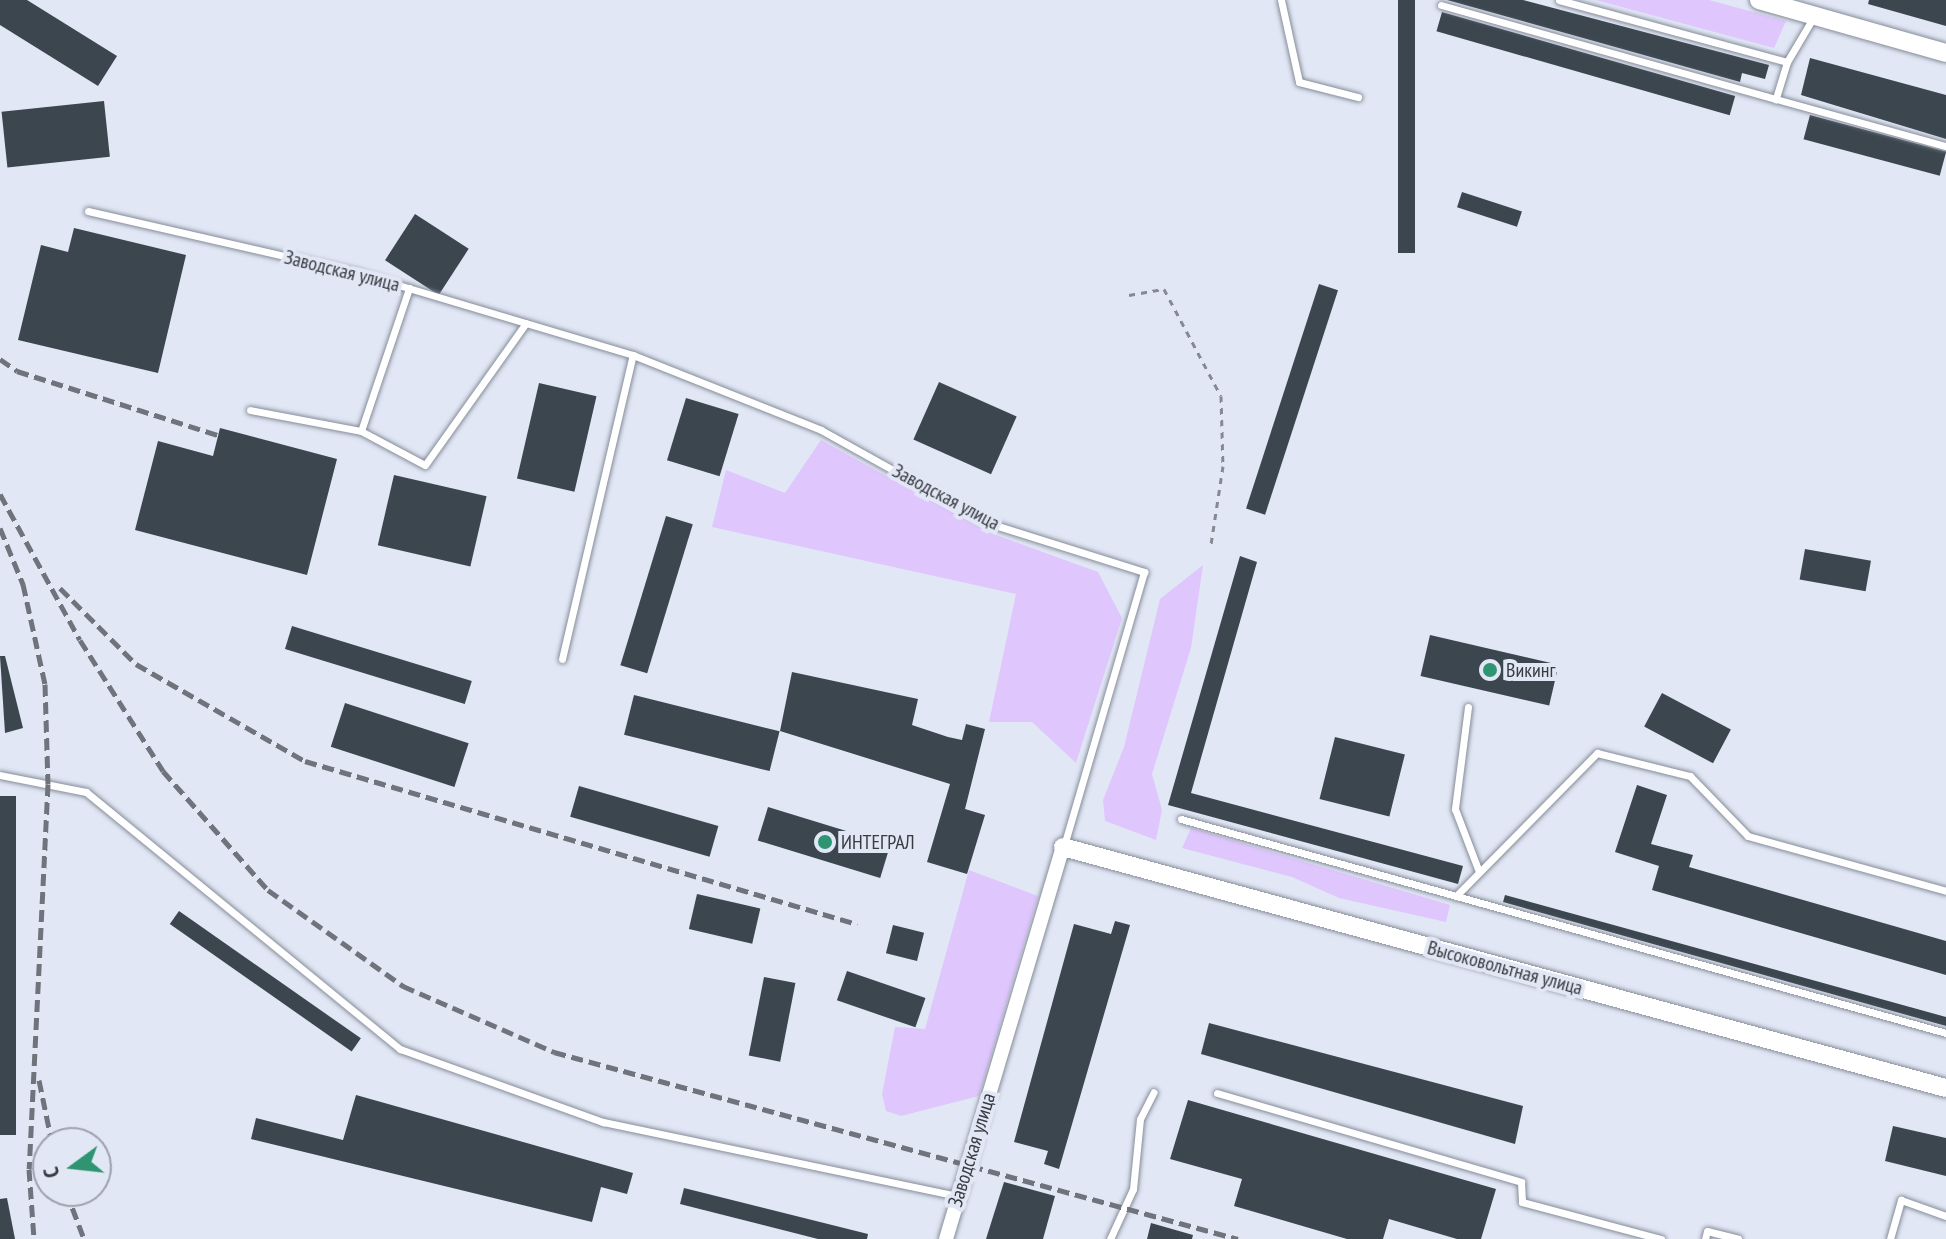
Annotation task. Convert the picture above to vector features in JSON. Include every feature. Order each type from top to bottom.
[{"type":"street","points":[[1759,0],[1946,53]]},
{"type":"street","name":"Высоковольтная улица","points":[[1063,847],[1946,1088]]},
{"type":"street","name":"Заводская улица","points":[[946,1239],[1063,847]]},
{"type":"lane","points":[[1281,0],[1299,82],[1358,97]]},
{"type":"lane","points":[[1559,0],[1787,62]]},
{"type":"lane","points":[[1441,5],[1946,146]]},
{"type":"lane","points":[[1776,99],[1787,62],[1815,16]]},
{"type":"lane","name":"Заводская улица","points":[[88,211],[409,288],[633,355],[821,430],[988,523],[1144,572],[1063,847]]},
{"type":"lane","points":[[361,431],[409,288]]},
{"type":"lane","points":[[250,410],[361,431],[425,465],[526,323]]},
{"type":"lane","points":[[562,659],[633,355]]},
{"type":"lane","points":[[1468,707],[1455,809],[1479,872]]},
{"type":"lane","points":[[1456,896],[1597,753],[1690,776],[1748,836],[1946,891]]},
{"type":"lane","points":[[0,775],[86,792],[400,1049],[603,1122],[958,1196]]},
{"type":"lane","points":[[1181,819],[1946,1033]]},
{"type":"lane","points":[[1110,1239],[1133,1189],[1140,1119],[1154,1092]]},
{"type":"lane","points":[[1217,1093],[1521,1182],[1522,1202],[1661,1239]]},
{"type":"lane","points":[[1890,1239],[1901,1200],[1946,1216]]},
{"type":"lane","points":[[1705,1239],[1707,1231],[1738,1239]]},
{"type":"path","points":[[1129,295],[1164,289],[1221,396],[1223,466],[1211,544]]},
{"type":"shaded area","points":[[1596,0],[1709,0],[1786,21],[1774,48]]},
{"type":"shaded area","points":[[821,440],[988,532],[1098,572],[1122,618],[1076,763],[1032,722],[989,722],[1016,594],[712,527],[726,470],[785,493]]},
{"type":"shaded area","points":[[1203,565],[1191,648],[1152,774],[1162,810],[1156,840],[1105,821],[1103,800],[1124,747],[1160,599]]},
{"type":"shaded area","points":[[1191,828],[1450,905],[1446,922],[1339,898],[1292,877],[1182,848]]},
{"type":"shaded area","points":[[969,870],[1038,896],[979,1096],[901,1116],[886,1111],[882,1094],[895,1027],[925,1029]]},
{"type":"building","points":[[0,0],[27,0],[117,56],[98,86],[0,25]]},
{"type":"building","points":[[1398,0],[1415,0],[1415,253],[1398,253]]},
{"type":"building","points":[[1447,0],[1523,0],[1769,65],[1765,79],[1742,73],[1740,82]]},
{"type":"building","points":[[1869,0],[1946,0],[1946,26],[1868,4]]},
{"type":"building","points":[[1442,12],[1735,96],[1730,115],[1436,31]]},
{"type":"building","points":[[1810,58],[1946,95],[1946,139],[1801,95]]},
{"type":"building","points":[[104,101],[110,157],[7,167],[2,112]]},
{"type":"building","points":[[1810,115],[1946,151],[1940,176],[1804,139]]},
{"type":"building","points":[[1462,192],[1522,211],[1517,227],[1457,207]]},
{"type":"building","points":[[415,214],[469,249],[439,295],[385,260]]},
{"type":"building","points":[[74,228],[186,255],[158,373],[18,340],[41,245],[68,252]]},
{"type":"building","points":[[1319,284],[1338,290],[1265,515],[1246,508]]},
{"type":"building","points":[[939,382],[1017,417],[991,474],[913,440]]},
{"type":"building","points":[[539,383],[596,396],[574,492],[517,478]]},
{"type":"building","points":[[686,398],[739,414],[720,476],[667,460]]},
{"type":"building","points":[[220,428],[337,459],[307,575],[135,530],[158,441],[213,456]]},
{"type":"building","points":[[394,475],[487,496],[470,567],[378,545]]},
{"type":"building","points":[[666,516],[693,524],[647,673],[620,665]]},
{"type":"building","points":[[1805,549],[1871,561],[1866,591],[1800,580]]},
{"type":"building","points":[[1240,556],[1257,562],[1191,793],[1463,866],[1458,884],[1168,805]]},
{"type":"building","points":[[292,626],[472,681],[465,704],[285,649]]},
{"type":"building","name":"Викинг","points":[[1430,635],[1559,665],[1549,706],[1421,676]]},
{"type":"building","points":[[0,656],[5,656],[23,728],[5,733]]},
{"type":"building","points":[[792,672],[918,699],[912,725],[948,737],[962,740],[966,724],[985,729],[965,809],[985,815],[967,874],[927,862],[950,784],[780,731]]},
{"type":"building","points":[[1662,693],[1731,730],[1713,763],[1644,727]]},
{"type":"building","points":[[634,695],[780,731],[770,771],[624,735]]},
{"type":"building","points":[[345,703],[469,743],[454,787],[331,747]]},
{"type":"building","points":[[1335,737],[1405,754],[1389,817],[1320,799]]},
{"type":"building","points":[[1637,785],[1667,795],[1651,844],[1693,855],[1689,867],[1946,941],[1946,975],[1652,890],[1659,866],[1615,852]]},
{"type":"building","points":[[579,786],[718,826],[710,857],[570,817]]},
{"type":"building","points":[[0,796],[16,796],[16,1135],[0,1135]]},
{"type":"building","name":"ИНТЕГРАЛ","points":[[768,807],[890,844],[880,878],[758,840]]},
{"type":"building","points":[[697,894],[760,909],[752,944],[689,929]]},
{"type":"building","points":[[1505,895],[1946,1017],[1946,1026],[1503,902]]},
{"type":"building","points":[[179,911],[361,1038],[352,1051],[170,924]]},
{"type":"building","points":[[1115,921],[1130,925],[1059,1169],[1044,1164],[1048,1151],[1014,1142],[1074,924],[1111,934]]},
{"type":"building","points":[[893,925],[924,933],[917,961],[886,953]]},
{"type":"building","points":[[847,971],[925,998],[915,1027],[837,1000]]},
{"type":"building","points":[[764,977],[795,983],[780,1062],[749,1056]]},
{"type":"building","points":[[1209,1023],[1523,1106],[1515,1144],[1201,1054]]},
{"type":"building","points":[[356,1095],[633,1173],[627,1194],[601,1187],[592,1222],[251,1139],[256,1118],[343,1140]]},
{"type":"building","points":[[1188,1100],[1496,1189],[1481,1239],[1457,1239],[1389,1219],[1383,1239],[1347,1239],[1234,1206],[1242,1179],[1170,1159]]},
{"type":"building","points":[[1893,1126],[1946,1138],[1946,1176],[1885,1161]]},
{"type":"building","points":[[1004,1182],[1055,1196],[1043,1239],[986,1239]]},
{"type":"building","points":[[684,1188],[868,1234],[867,1239],[818,1239],[680,1204]]},
{"type":"building","points":[[7,1198],[15,1239],[0,1239],[0,1199]]},
{"type":"building","points":[[1151,1223],[1193,1235],[1192,1239],[1147,1239]]},
{"type":"railway","points":[[0,359],[17,371],[218,435]]},
{"type":"railway","points":[[0,494],[80,640],[163,771],[268,890],[403,986],[554,1052],[1238,1239]]},
{"type":"railway","points":[[0,528],[23,584],[45,684],[48,784],[29,1169],[34,1239]]},
{"type":"railway","points":[[60,588],[136,664],[305,761],[857,924]]},
{"type":"railway","points":[[39,1080],[49,1127]]},
{"type":"railway","points":[[72,1207],[84,1239]]},
{"type":"place","name":"Викинг","points":[[1490,670]]},
{"type":"place","name":"ИНТЕГРАЛ","points":[[825,842]]}]
